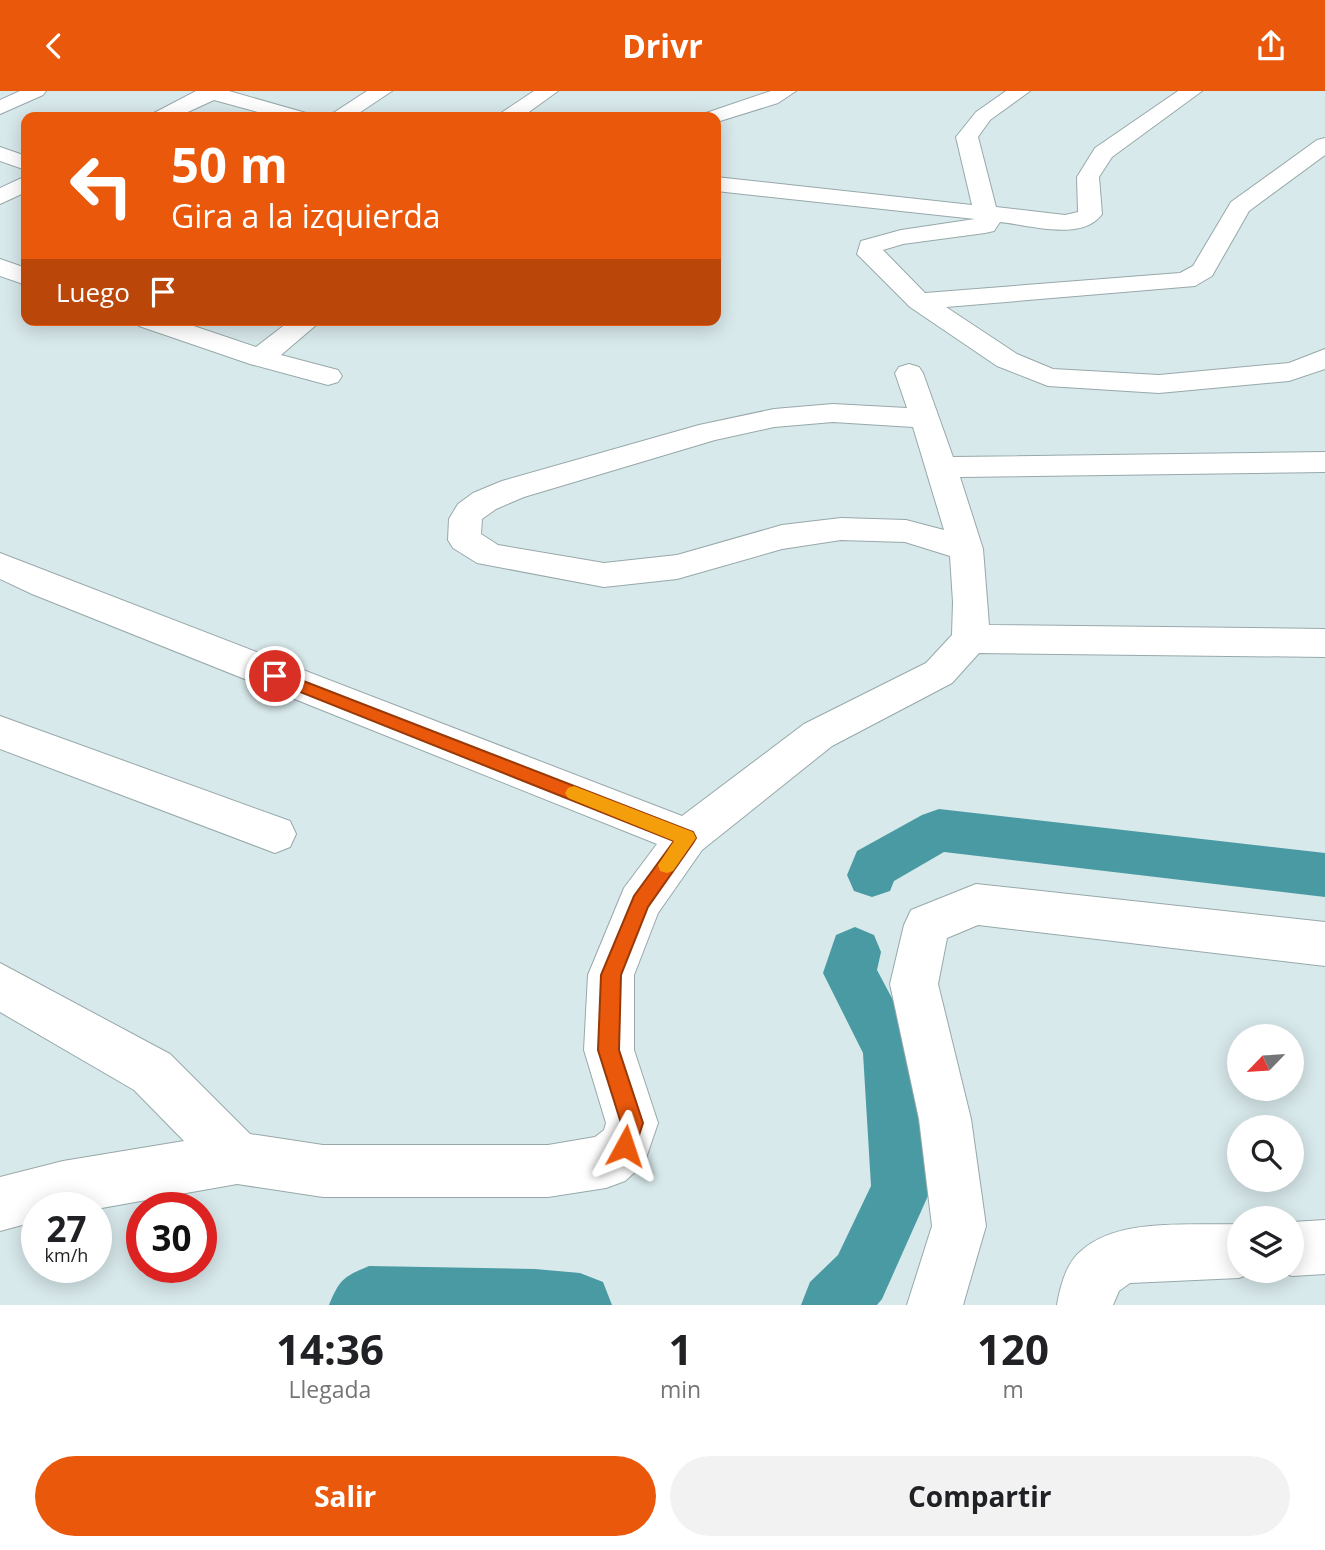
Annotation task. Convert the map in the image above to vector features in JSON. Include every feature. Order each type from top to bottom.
[{"type":"street","points":[[0,108],[36,91]]},
{"type":"street","points":[[346,112],[382,91]]},
{"type":"street","points":[[516,112],[548,91]]},
{"type":"street","points":[[721,115],[771,99],[786,91]]},
{"type":"street","points":[[1020,91],[983,117],[967,137],[989,222],[985,226],[901,237],[870,246],[870,254],[919,301],[1007,360],[1048,377],[1159,384],[1289,372],[1305,368],[1325,357]]},
{"type":"street","points":[[721,185],[985,214],[1065,222],[1082,221],[1088,218],[1088,177],[1103,153],[1192,91]]},
{"type":"street","points":[[171,112],[211,92],[281,112]]},
{"type":"street","points":[[919,301],[1185,280],[1203,271],[1239,207],[1325,145]]},
{"type":"street","points":[[0,154],[21,161]]},
{"type":"street","points":[[0,197],[21,186]]},
{"type":"street","points":[[0,267],[21,275]]},
{"type":"street","points":[[167,326],[260,358],[328,376]]},
{"type":"street","points":[[260,358],[301,326]]},
{"type":"street","points":[[0,1204],[63,1188],[237,1158],[323,1171],[548,1171],[606,1162],[625,1146],[632,1123],[608,1050],[611,975],[640,902],[687,838],[818,735],[939,673],[970,639],[971,602],[966,549],[926,418],[909,373]]},
{"type":"street","points":[[926,418],[833,412],[774,418],[710,432],[513,489],[485,501],[467,513],[461,526],[465,540],[489,555],[604,575],[677,567],[782,537],[841,529],[906,531],[966,549]]},
{"type":"street","points":[[939,467],[1325,462]]},
{"type":"street","points":[[0,565],[687,838]]},
{"type":"street","points":[[970,639],[1325,643]]},
{"type":"street","points":[[0,731],[275,834]]},
{"type":"street","points":[[935,1305],[960,1226],[945,1119],[914,984],[927,925],[976,904],[1325,944]]},
{"type":"street","points":[[0,986],[152,1072],[237,1158]]},
{"type":"street","points":[[1304,1248],[1325,1247]]},
{"type":"street","points":[[1085,1305],[1088,1289],[1099,1271],[1122,1256],[1227,1252]]},
{"type":"waterway","points":[[872,875],[874,867],[939,830],[1325,875]]},
{"type":"waterway","points":[[833,1305],[860,1277],[901,1189],[891,1049],[850,973],[855,952]]},
{"type":"waterway","points":[[361,1305],[369,1298],[535,1301],[580,1305]]},
{"type":"slow traffic","points":[[574,793],[687,838],[667,865]]},
{"type":"route","points":[[275,676],[687,838],[640,902],[611,975],[608,1050],[632,1123],[625,1146]]}]
